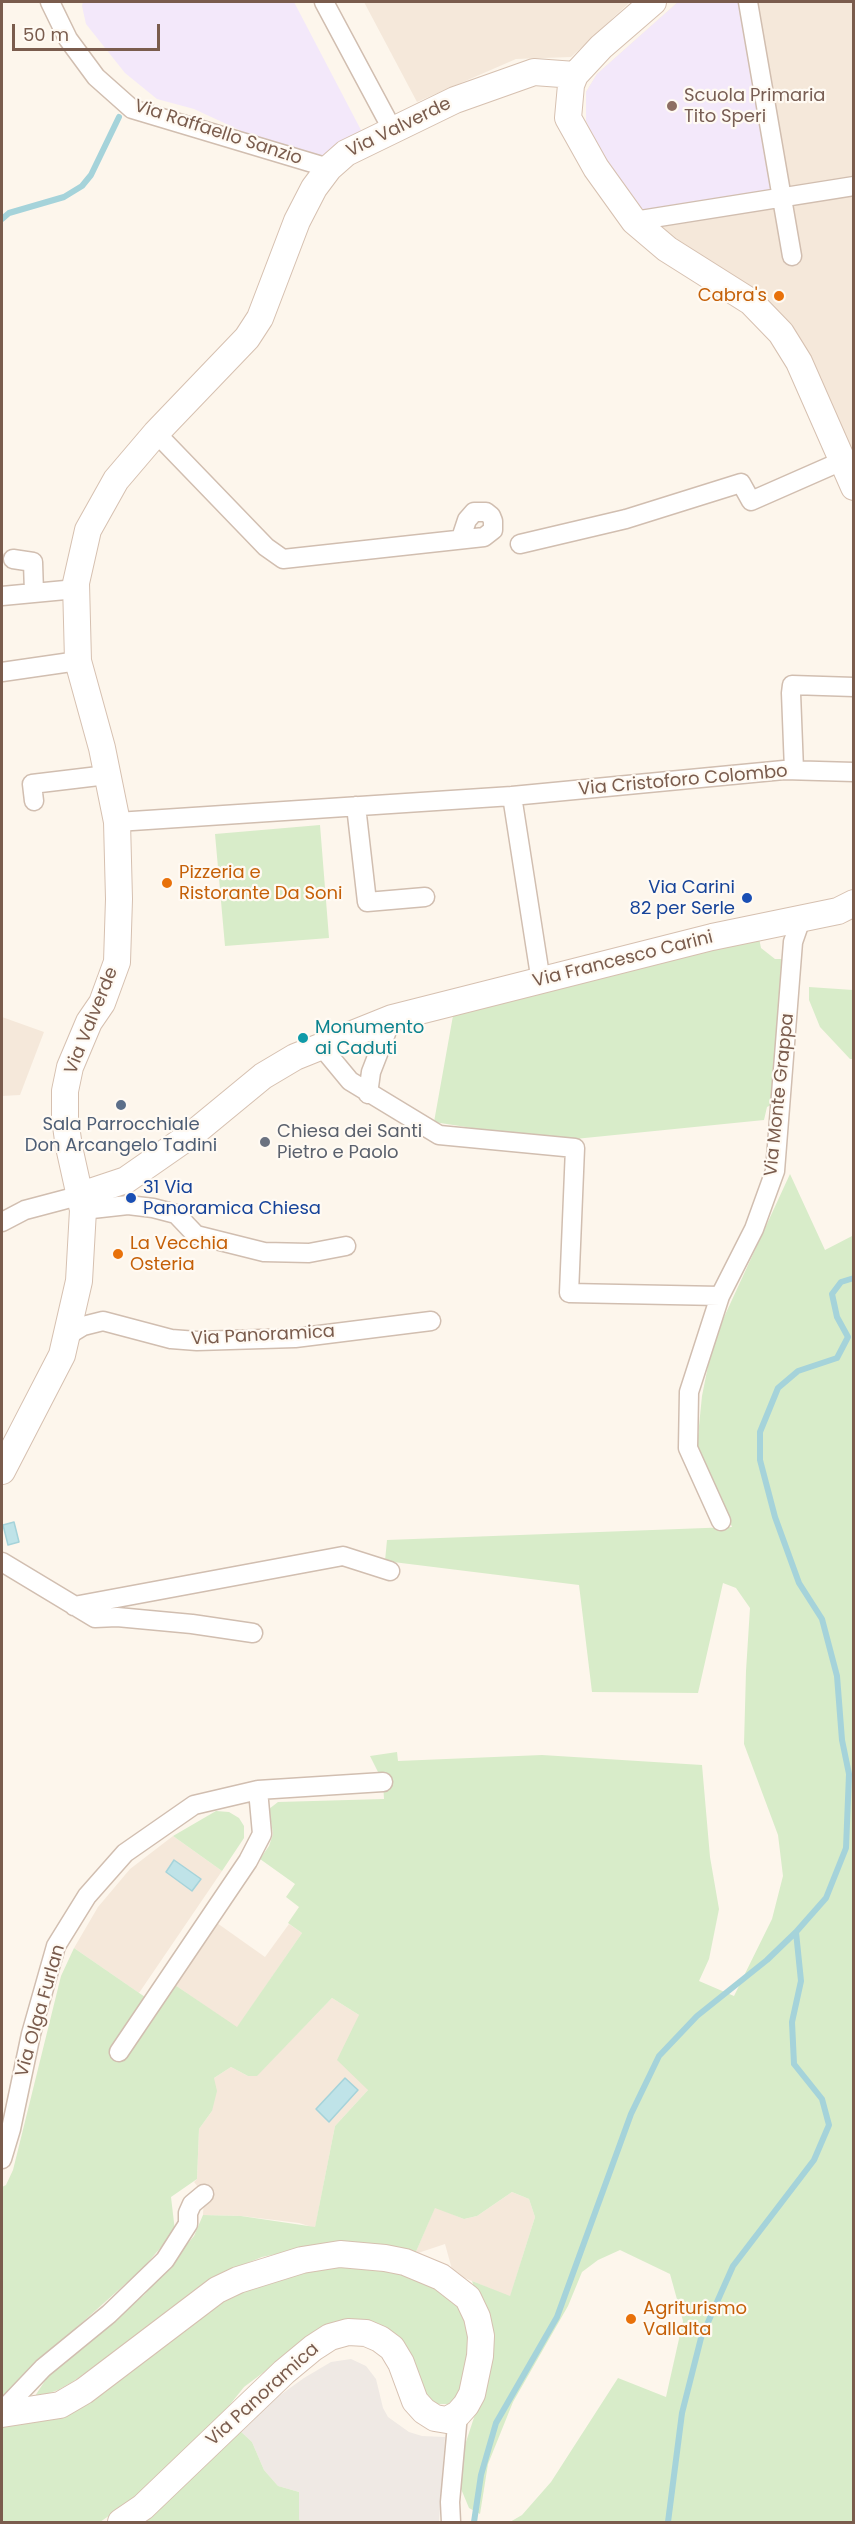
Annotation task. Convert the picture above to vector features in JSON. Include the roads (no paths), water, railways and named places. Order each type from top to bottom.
[{"type":"street","name":"Via Raffaello Sanzio","points":[[50,2],[68,39],[96,76],[132,109],[329,168]]},
{"type":"street","points":[[324,2],[392,129]]},
{"type":"street","points":[[652,2],[601,47],[575,75],[571,85],[568,118],[596,168],[633,221],[667,249],[751,302],[781,333],[799,362],[854,488]]},
{"type":"street","points":[[748,2],[792,256]]},
{"type":"street","name":"Via Valverde","points":[[81,1210],[65,1119],[65,1091],[70,1067],[89,1022],[102,1003],[117,962],[119,899],[117,822],[78,661],[76,589],[88,530],[116,480],[156,433],[247,338],[260,318],[297,221],[314,188],[329,168],[346,153],[454,100],[534,72],[575,75]]},
{"type":"street","points":[[633,221],[854,186]]},
{"type":"street","points":[[156,433],[266,547],[283,559],[461,538]]},
{"type":"street","points":[[520,544],[626,519],[741,483],[751,501],[842,461]]},
{"type":"street","points":[[13,559],[33,562],[34,593]]},
{"type":"street","points":[[2,596],[76,589]]},
{"type":"street","points":[[2,672],[78,661]]},
{"type":"street","points":[[794,770],[792,685],[854,687]]},
{"type":"street","name":"Via Cristoforo Colombo","points":[[117,822],[512,796],[794,770],[854,772]]},
{"type":"street","points":[[34,801],[32,784],[107,775]]},
{"type":"street","points":[[512,796],[541,982]]},
{"type":"street","points":[[356,806],[367,902],[425,897]]},
{"type":"street","name":"Via Francesco Carini","points":[[81,1210],[195,1132],[263,1076],[295,1057],[321,1046],[392,1018],[712,937],[838,911],[854,903]]},
{"type":"street","name":"Via Monte Grappa","points":[[720,1521],[688,1448],[689,1392],[720,1296],[754,1229],[775,1171],[793,942],[801,919]]},
{"type":"street","points":[[368,1094],[371,1072],[392,1018]]},
{"type":"street","points":[[321,1046],[350,1081],[439,1135],[575,1148],[569,1293],[720,1296]]},
{"type":"street","points":[[2,1222],[25,1210],[81,1210],[128,1205],[176,1214],[196,1235],[264,1252],[309,1253],[346,1246]]},
{"type":"street","points":[[2,1471],[62,1355],[79,1281],[81,1210]]},
{"type":"street","name":"Via Panoramica","points":[[65,1337],[83,1326],[103,1322],[171,1339],[197,1341],[295,1338],[431,1321]]},
{"type":"street","points":[[74,1606],[343,1556],[390,1571]]},
{"type":"street","points":[[2,1562],[95,1618],[117,1617],[192,1624],[253,1633]]},
{"type":"street","name":"Via Olga Furlan","points":[[2,2159],[11,2129],[31,2034],[56,1946],[87,1896],[125,1853],[194,1805],[258,1790],[383,1782]]},
{"type":"street","points":[[119,2052],[248,1861],[262,1834],[258,1790]]},
{"type":"street","points":[[2,2413],[43,2368],[109,2314],[165,2260],[188,2224],[188,2213],[192,2204],[204,2194]]},
{"type":"street","points":[[2,2413],[60,2405],[84,2391],[217,2290],[238,2280],[302,2260],[340,2254],[405,2262],[441,2277],[468,2298],[477,2317],[481,2336],[480,2356],[472,2394],[466,2406],[458,2414],[451,2523]]},
{"type":"street","name":"Via Panoramica","points":[[121,2523],[143,2507],[284,2372],[330,2337],[348,2332],[366,2333],[380,2339],[392,2348],[414,2401],[424,2411],[435,2418],[447,2420],[458,2414]]},
{"type":"water","points":[[14,1522],[19,1542],[8,1545],[3,1525]]},
{"type":"water","points":[[174,1860],[201,1879],[192,1891],[166,1872]]},
{"type":"water","points":[[345,2078],[358,2090],[329,2122],[316,2109]]},
{"type":"waterway","points":[[2,219],[9,213],[64,197],[82,186],[91,175],[119,117]]},
{"type":"waterway","points":[[668,2522],[682,2413],[701,2338],[733,2266],[814,2160],[829,2125],[822,2099],[794,2064],[792,2022],[801,1981],[796,1932],[826,1898],[846,1848],[849,1774],[842,1740],[837,1676],[822,1619],[799,1583],[775,1517],[760,1460],[760,1432],[778,1388],[798,1371],[837,1358],[848,1337],[837,1317],[832,1294],[841,1282],[854,1278]]},
{"type":"waterway","points":[[474,2522],[481,2475],[496,2423],[557,2317],[631,2114],[659,2056],[697,2016],[767,1960],[796,1932]]},
{"type":"place","name":"Scuola Primaria Tito Speri","points":[[672,106]]},
{"type":"place","name":"Cabra's","points":[[779,296]]},
{"type":"place","name":"Pizzeria e Ristorante Da Soni","points":[[167,883]]},
{"type":"place","name":"Via Carini 82 per Serle","points":[[747,898]]},
{"type":"place","name":"Monumento ai Caduti","points":[[303,1038]]},
{"type":"place","name":"Sala Parrocchiale Don Arcangelo Tadini","points":[[121,1105]]},
{"type":"place","name":"Chiesa dei Santi Pietro e Paolo","points":[[265,1142]]},
{"type":"place","name":"31 Via Panoramica Chiesa","points":[[131,1198]]},
{"type":"place","name":"La Vecchia Osteria","points":[[118,1254]]},
{"type":"place","name":"Agriturismo Vallalta","points":[[631,2319]]}]
